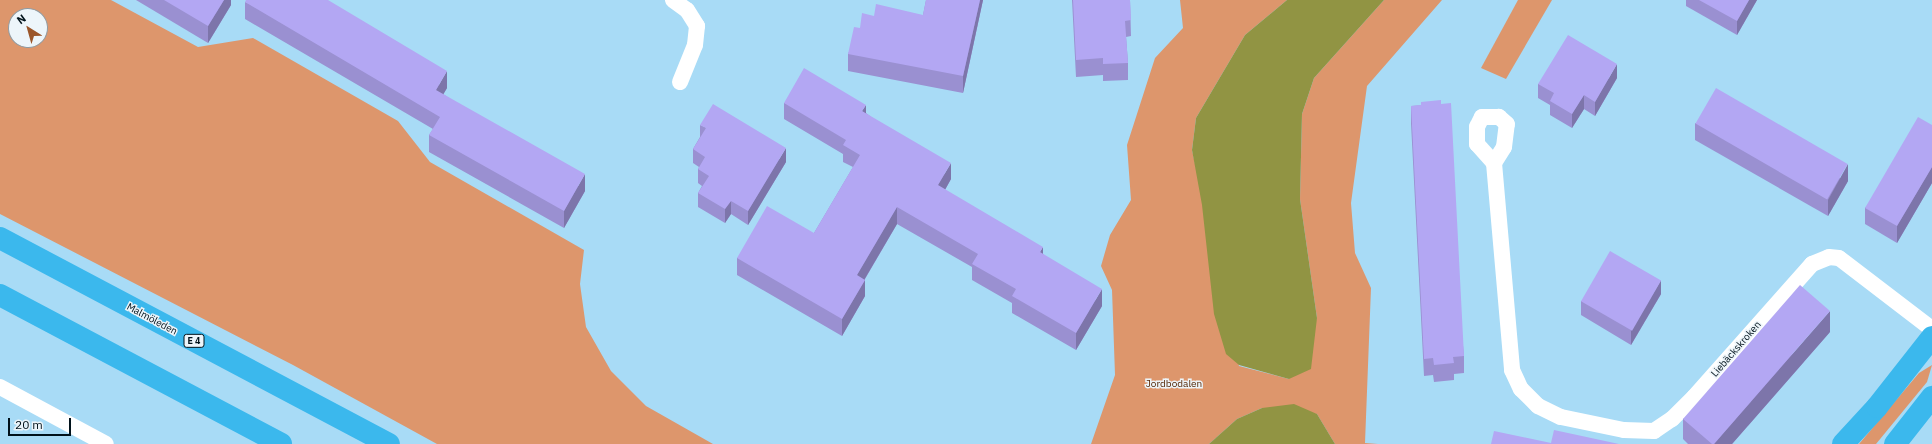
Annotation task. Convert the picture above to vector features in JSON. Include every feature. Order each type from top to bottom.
[{"type":"highway","name":"Malmöleden","points":[[0,238],[388,444]]},
{"type":"highway","points":[[0,295],[281,444]]},
{"type":"highway","points":[[1843,444],[1877,407],[1932,337]]},
{"type":"highway","points":[[1896,444],[1932,397]]},
{"type":"street","points":[[673,0],[688,10],[697,26],[694,45],[680,82]]},
{"type":"street","name":"Liebäckskroken","points":[[1494,163],[1512,370],[1521,389],[1538,406],[1561,418],[1624,430],[1654,431],[1672,419],[1694,397],[1812,264],[1829,257],[1839,258],[1932,329]]},
{"type":"street","points":[[0,387],[106,444]]},
{"type":"green space","points":[[0,0],[111,0],[198,47],[253,38],[398,121],[430,162],[584,250],[580,284],[586,327],[611,371],[646,406],[713,444],[437,444],[293,365],[0,214]]},
{"type":"green space","name":"Jordbodalen","points":[[1180,0],[1287,0],[1245,35],[1196,118],[1192,150],[1239,366],[1289,379],[1317,318],[1300,199],[1302,114],[1314,78],[1384,0],[1442,0],[1367,86],[1351,203],[1355,253],[1371,288],[1365,443],[1378,444],[1335,444],[1317,414],[1262,408],[1237,419],[1209,444],[1091,444],[1115,375],[1112,290],[1101,266],[1110,235],[1131,200],[1127,145],[1155,58],[1183,28]]},
{"type":"green space","points":[[1518,0],[1552,0],[1506,79],[1481,68]]},
{"type":"green space","points":[[1932,365],[1927,382],[1876,444],[1859,444],[1919,373]]},
{"type":"shaded area","points":[[1287,0],[1384,0],[1314,78],[1302,114],[1300,199],[1317,318],[1311,369],[1289,379],[1239,365],[1226,354],[1214,314],[1202,205],[1192,150],[1196,118],[1245,35]]},
{"type":"shaded area","points":[[1294,404],[1317,414],[1335,444],[1209,444],[1237,419],[1262,408]]},
{"type":"building","points":[[164,0],[224,0],[208,26]]},
{"type":"building","points":[[246,0],[328,0],[447,71],[436,90],[585,174],[564,211],[429,135],[440,117],[245,2]]},
{"type":"building","points":[[926,0],[980,0],[963,76],[848,54],[854,27],[860,28],[862,13],[874,16],[876,4],[923,15]]},
{"type":"building","points":[[1073,0],[1130,0],[1131,20],[1125,21],[1128,63],[1103,64],[1103,58],[1076,60]]},
{"type":"building","points":[[1699,0],[1749,0],[1737,21]]},
{"type":"building","points":[[1568,35],[1617,64],[1595,102],[1584,95],[1572,114],[1550,101],[1554,93],[1538,84]]},
{"type":"building","points":[[804,68],[866,105],[862,111],[951,163],[938,185],[1043,247],[1040,252],[1102,289],[1076,333],[1012,296],[1016,289],[972,264],[978,254],[897,207],[857,275],[865,280],[842,319],[737,258],[767,206],[814,233],[860,155],[843,145],[846,140],[784,103]]},
{"type":"building","points":[[1716,88],[1848,164],[1827,200],[1696,124]]},
{"type":"building","points":[[1441,100],[1441,104],[1451,103],[1464,356],[1453,357],[1454,363],[1434,365],[1433,358],[1424,359],[1411,106],[1421,105],[1421,102]]},
{"type":"building","points":[[713,104],[786,148],[748,211],[731,201],[725,209],[698,193],[709,176],[698,169],[705,157],[693,149],[706,128],[700,125]]},
{"type":"building","points":[[1918,117],[1932,125],[1932,167],[1897,226],[1865,208]]},
{"type":"building","points":[[1610,251],[1661,280],[1632,331],[1581,301]]},
{"type":"building","points":[[1800,285],[1830,311],[1714,444],[1712,444],[1683,419]]},
{"type":"building","points":[[1554,430],[1619,444],[1491,444],[1494,431],[1551,443]]}]
